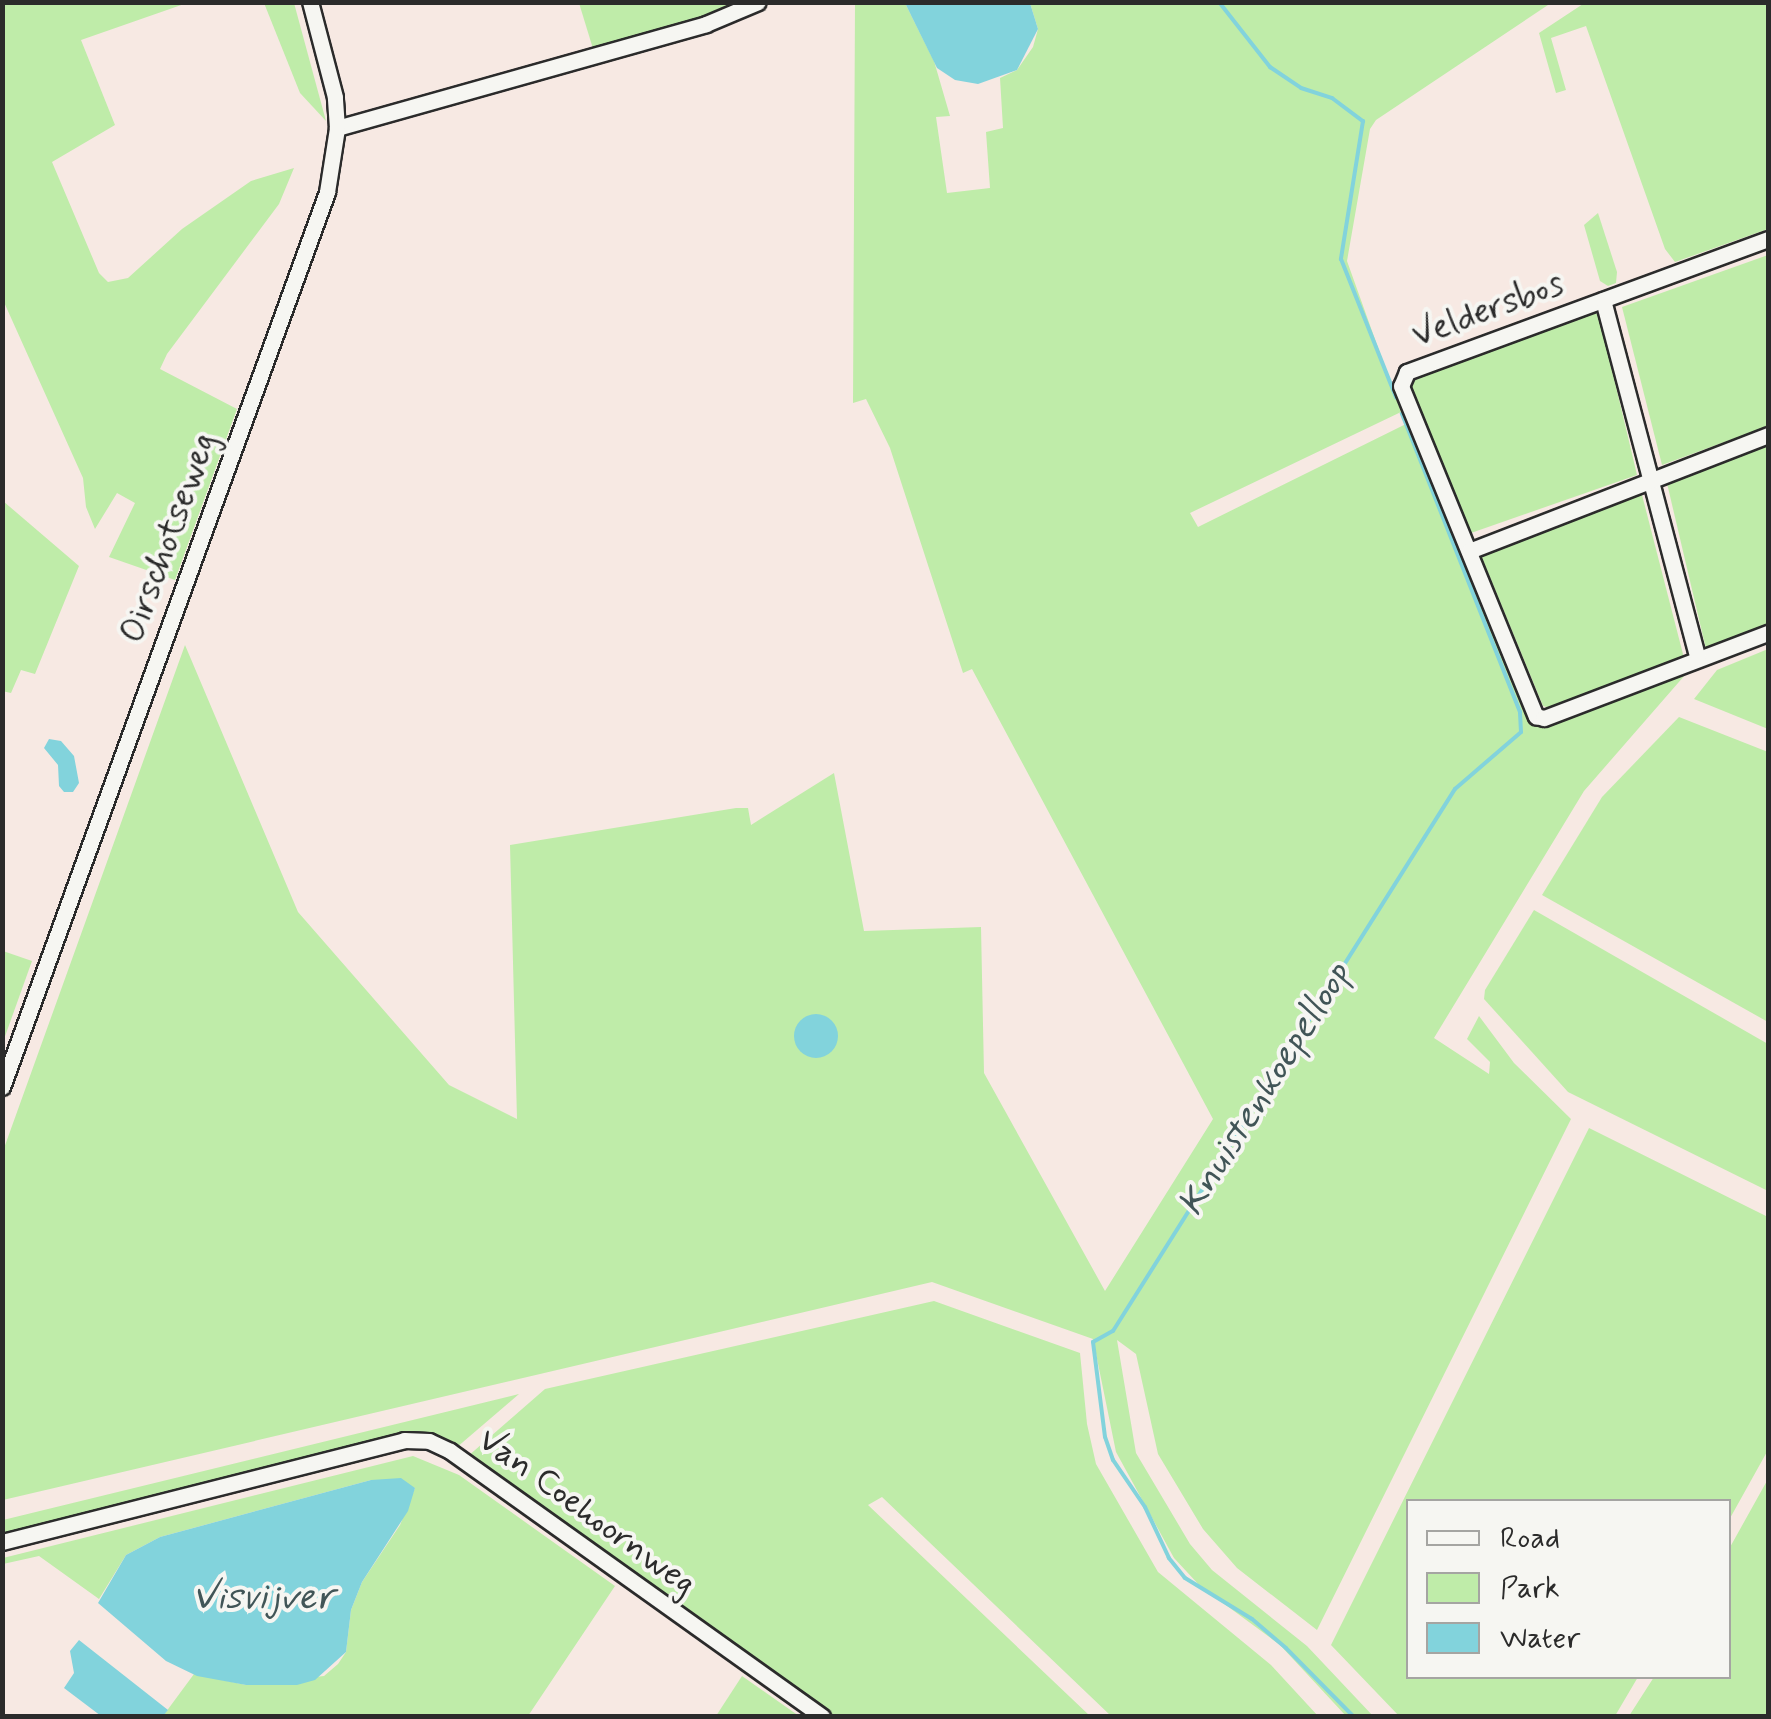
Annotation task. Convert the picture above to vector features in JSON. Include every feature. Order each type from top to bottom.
[{"type":"street","name":"Oirschotseweg","points":[[2,1087],[326,192],[337,128],[332,78],[310,2]]},
{"type":"street","points":[[337,128],[359,125],[706,24],[758,2]]},
{"type":"street","name":"Veldersbos","points":[[1768,239],[1402,377],[1401,386],[1536,716],[1544,718],[1768,633]]},
{"type":"street","name":"Veldersbos","points":[[1603,300],[1698,659]]},
{"type":"street","points":[[1469,552],[1768,435]]},
{"type":"street","name":"Van Coehoornweg","points":[[2,1542],[404,1440],[429,1441],[450,1451],[822,1716]]},
{"type":"green space","points":[[1586,2],[1768,3],[1768,229],[1675,262],[1665,249],[1586,26],[1551,38],[1566,90],[1556,93],[1539,33]]},
{"type":"green space","points":[[2,3],[187,3],[81,40],[115,125],[52,162],[99,273],[108,282],[128,278],[182,229],[251,181],[294,168],[279,204],[167,354],[160,369],[237,409],[175,580],[109,557],[135,503],[117,493],[95,529],[86,507],[83,478],[3,300]]},
{"type":"green space","points":[[264,3],[294,3],[326,121],[300,93]]},
{"type":"green space","points":[[579,3],[726,3],[729,12],[594,52]]},
{"type":"green space","points":[[855,3],[905,3],[934,61],[950,116],[936,117],[947,193],[990,188],[986,132],[1003,128],[1000,78],[1017,70],[1033,47],[1038,29],[1030,3],[1551,3],[1376,120],[1370,129],[1347,261],[1401,412],[1190,513],[1198,527],[1408,423],[1532,720],[1547,724],[1685,675],[1584,791],[1434,1038],[1489,1074],[1490,1062],[1467,1039],[1479,1016],[1514,1063],[1571,1119],[1317,1630],[1237,1568],[1203,1529],[1158,1454],[1136,1354],[1117,1340],[1136,1453],[1190,1544],[1212,1570],[1307,1646],[1373,1716],[1346,1716],[1280,1645],[1200,1586],[1174,1558],[1116,1452],[1093,1339],[932,1282],[3,1500],[3,1151],[185,645],[298,912],[449,1085],[517,1119],[510,845],[736,808],[748,808],[751,825],[834,773],[864,931],[981,927],[984,1073],[1105,1291],[1213,1119],[972,669],[963,673],[890,448],[866,399],[853,403]]},
{"type":"green space","points":[[1598,213],[1617,272],[1616,283],[1608,286],[1600,281],[1584,225]]},
{"type":"green space","points":[[1768,255],[1768,426],[1662,465],[1622,307]]},
{"type":"green space","points":[[1587,309],[1599,315],[1637,475],[1471,533],[1408,390],[1408,378]]},
{"type":"green space","points":[[1768,443],[1768,626],[1706,649],[1666,479]]},
{"type":"green space","points":[[1641,491],[1684,658],[1550,708],[1543,706],[1479,551]]},
{"type":"green space","points":[[3,501],[79,566],[35,674],[21,670],[11,693],[2,691]]},
{"type":"green space","points":[[1768,649],[1768,729],[1694,699],[1717,670]]},
{"type":"green space","points":[[1679,717],[1768,752],[1768,1022],[1542,895],[1602,797]]},
{"type":"green space","points":[[1534,910],[1768,1044],[1768,1191],[1568,1092],[1484,999],[1485,990]]},
{"type":"green space","points":[[2,951],[32,961],[3,1042]]},
{"type":"green space","points":[[1589,1128],[1768,1217],[1768,1450],[1731,1516],[1731,1499],[1406,1499],[1406,1679],[1637,1679],[1615,1716],[1399,1716],[1331,1645]]},
{"type":"green space","points":[[934,1301],[1080,1353],[1087,1424],[1096,1464],[1158,1572],[1271,1665],[1318,1716],[1111,1716],[882,1497],[868,1505],[1090,1716],[831,1716],[467,1457],[545,1389]]},
{"type":"green space","points":[[519,1394],[456,1448],[427,1436],[3,1538],[3,1520]]},
{"type":"green space","points":[[413,1456],[459,1475],[615,1586],[528,1716],[163,1716],[194,1674],[246,1685],[324,1676],[338,1664],[346,1652],[351,1610],[362,1582],[400,1525],[415,1488],[371,1480],[160,1537],[126,1555],[99,1599],[39,1556],[3,1564],[3,1558]]},
{"type":"green space","points":[[1768,1479],[1768,1716],[1629,1716],[1653,1679],[1731,1679],[1731,1545]]},
{"type":"green space","points":[[742,1676],[799,1716],[716,1716]]},
{"type":"water","points":[[905,3],[1030,3],[1038,29],[1017,70],[978,84],[955,80],[937,68]]},
{"type":"water","points":[[49,739],[61,741],[74,756],[79,783],[73,792],[64,792],[59,786],[58,765],[44,748]]},
{"type":"water","points":[[816,1014],[831,1021],[838,1036],[831,1051],[816,1058],[801,1051],[794,1036],[801,1021]]},
{"type":"water","name":"Visvijver","points":[[401,1478],[415,1488],[408,1511],[362,1582],[351,1610],[346,1652],[315,1680],[297,1685],[246,1685],[197,1676],[166,1661],[98,1603],[126,1555],[160,1537],[371,1480]]},
{"type":"water","points":[[79,1640],[168,1710],[163,1716],[101,1716],[64,1688],[74,1673],[70,1651]]},
{"type":"waterway","name":"Knuistenkoepelloop","points":[[1219,2],[1270,67],[1301,88],[1332,98],[1363,121],[1341,259],[1396,397]]},
{"type":"waterway","name":"Knuistenkoepelloop","points":[[1353,1716],[1286,1648],[1252,1619],[1185,1578],[1169,1558],[1145,1507],[1113,1460],[1105,1437],[1093,1342],[1113,1331],[1455,789],[1521,732],[1520,712],[1402,414]]}]
